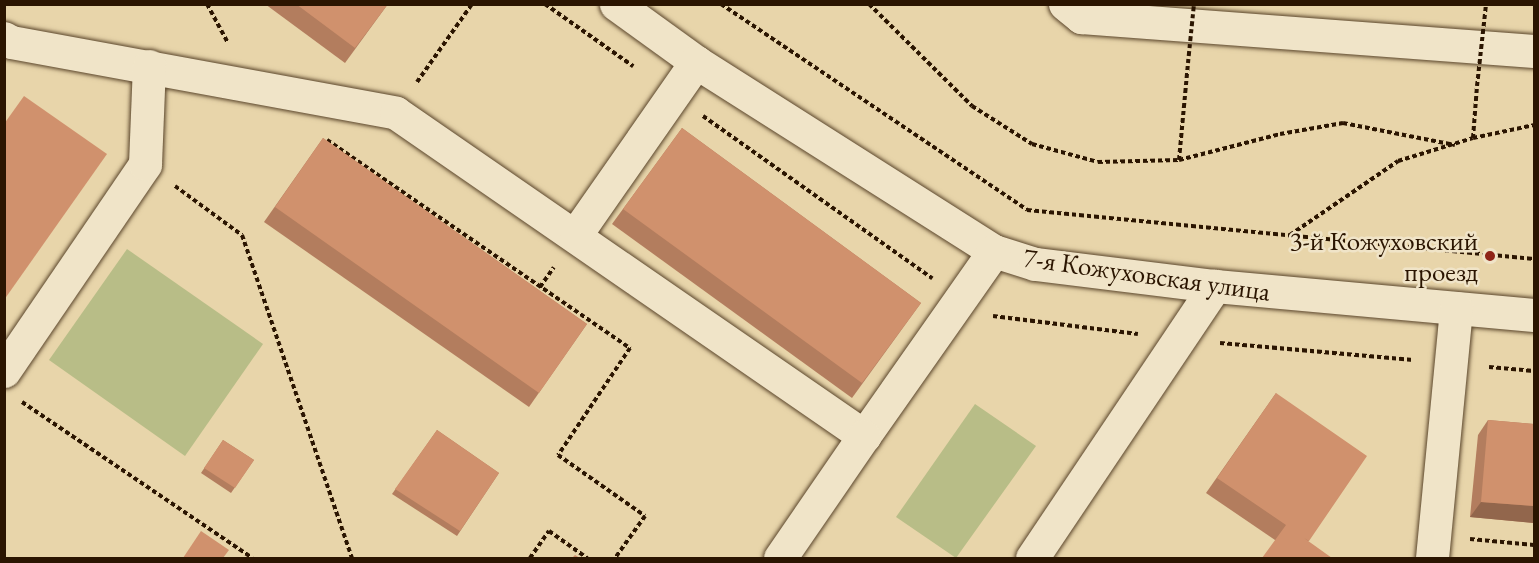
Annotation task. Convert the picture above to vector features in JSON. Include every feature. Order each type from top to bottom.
[{"type":"street","name":"7-я Кожуховская улица","points":[[616,4],[696,62],[994,251],[1035,264],[1215,286],[1534,315]]},
{"type":"street","points":[[1065,4],[1081,17],[1534,51]]},
{"type":"street","points":[[7,44],[149,66],[252,88],[396,112],[576,234],[864,436]]},
{"type":"street","points":[[576,234],[696,62]]},
{"type":"street","points":[[9,384],[145,164],[149,66]]},
{"type":"street","points":[[780,558],[994,251]]},
{"type":"street","points":[[1032,558],[1215,286]]},
{"type":"street","points":[[1434,547],[1456,308]]},
{"type":"path","points":[[396,112],[472,4]]},
{"type":"path","points":[[721,4],[1027,210],[1534,259]]},
{"type":"path","points":[[869,4],[972,106],[1032,144],[1098,162],[1179,160],[1280,134],[1343,123],[1455,145]]},
{"type":"path","points":[[1179,160],[1194,4]]},
{"type":"path","points":[[1473,138],[1486,4]]},
{"type":"path","points":[[1289,235],[1398,161],[1473,138],[1534,125]]},
{"type":"path","points":[[319,134],[630,348],[558,455],[645,516],[615,558]]},
{"type":"path","points":[[145,164],[242,235],[352,558]]},
{"type":"path","points":[[9,384],[252,558]]},
{"type":"path","points":[[530,558],[549,531],[587,558]]},
{"type":"path","points":[[1434,547],[1534,545]]},
{"type":"green space","points":[[127,249],[263,344],[185,456],[49,360]]},
{"type":"green space","points":[[975,404],[1036,446],[956,558],[896,517]]},
{"type":"building","points":[[296,4],[388,4],[355,48]]},
{"type":"building","points":[[24,96],[107,154],[4,300],[4,124]]},
{"type":"building","points":[[682,128],[921,303],[862,383],[623,209]]},
{"type":"building","points":[[323,138],[587,324],[539,393],[275,207]]},
{"type":"building","points":[[1276,393],[1367,456],[1309,541],[1304,538],[1332,558],[1262,558],[1286,525],[1217,478]]},
{"type":"building","points":[[1488,420],[1534,424],[1534,506],[1481,502]]},
{"type":"building","points":[[437,430],[499,473],[460,531],[395,489]]},
{"type":"building","points":[[223,440],[254,460],[235,488],[204,468]]},
{"type":"building","points":[[201,531],[229,550],[223,558],[183,558]]},
{"type":"place","name":"3-й Кожуховский проезд","points":[[1490,256]]}]
